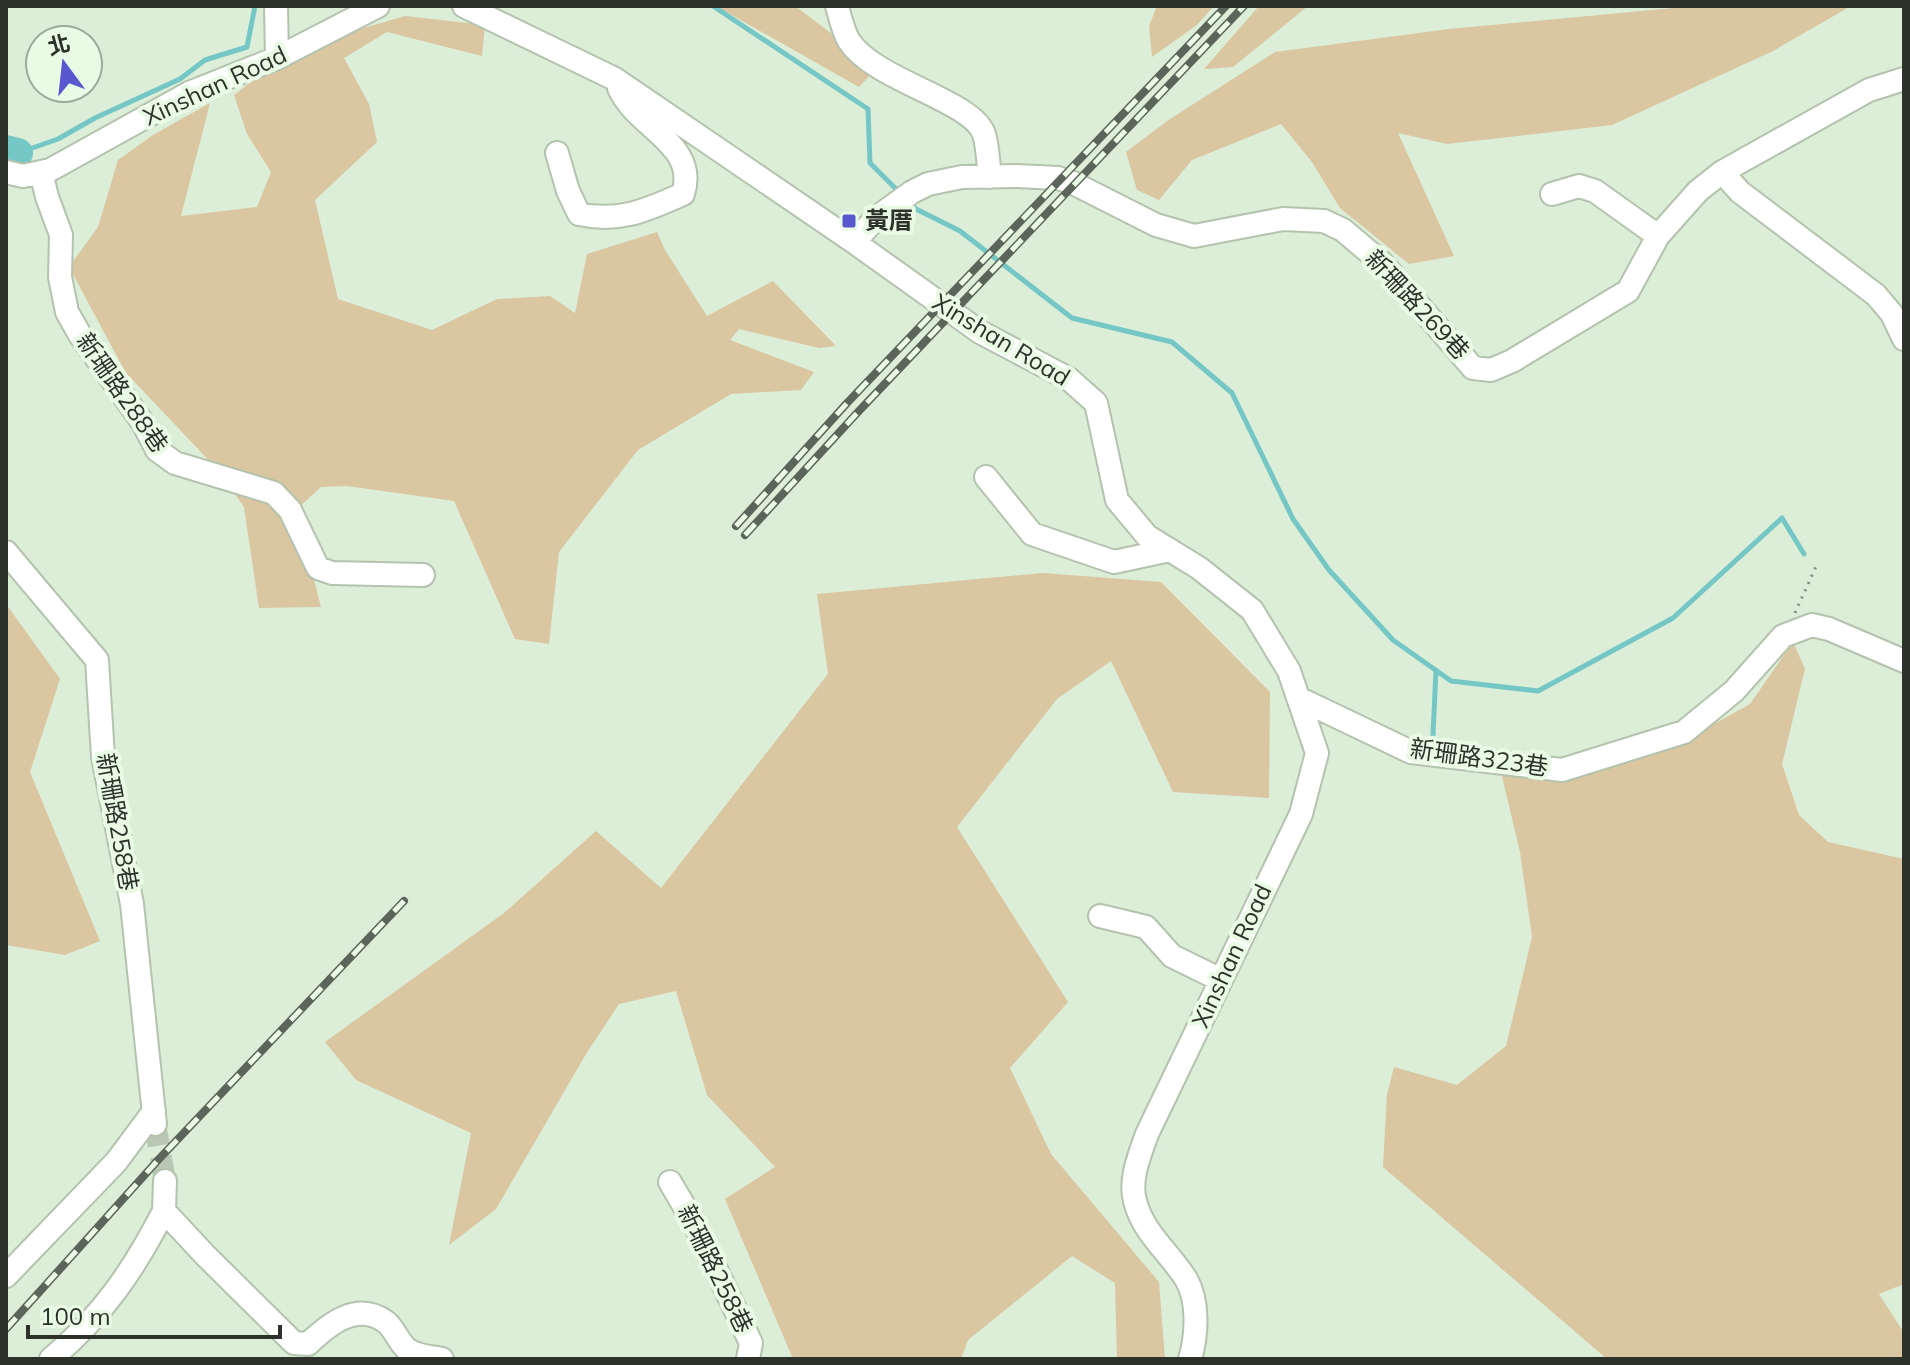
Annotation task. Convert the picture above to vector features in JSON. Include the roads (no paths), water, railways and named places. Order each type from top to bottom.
[{"type":"street","points":[[276,6],[277,58]]},
{"type":"street","name":"Xinshan Road","points":[[6,172],[23,176],[60,164],[189,93],[277,58],[378,6]]},
{"type":"street","name":"Xinshan Road","points":[[464,6],[615,79],[980,332],[1069,379],[1096,403],[1117,500],[1147,536],[1199,568],[1252,610],[1289,671],[1317,753],[1301,814],[1147,1134],[1135,1167],[1134,1199],[1149,1233],[1188,1282],[1196,1318],[1190,1359]]},
{"type":"street","points":[[837,6],[848,39],[855,48],[885,72],[975,121],[984,134],[990,177]]},
{"type":"street","points":[[557,153],[568,191],[579,214],[601,219],[634,215],[683,194],[688,178],[677,150],[625,103],[615,79]]},
{"type":"street","name":"新珊路269巷","points":[[854,242],[876,218],[904,197],[949,178],[1058,178],[1156,225],[1194,236],[1283,219],[1324,221],[1343,230],[1383,264],[1473,368],[1491,370],[1512,361],[1628,291],[1658,236],[1698,191],[1722,172],[1869,90],[1904,79]]},
{"type":"street","name":"新珊路288巷","points":[[41,172],[61,235],[60,277],[67,312],[143,423],[157,450],[175,463],[274,493],[290,510],[318,568],[332,573],[423,575]]},
{"type":"street","points":[[1722,172],[1740,192],[1876,295],[1892,314],[1904,339]]},
{"type":"street","points":[[1552,194],[1579,186],[1595,191],[1658,236]]},
{"type":"street","points":[[986,477],[1032,534],[1114,562],[1170,550]]},
{"type":"street","name":"新珊路258巷","points":[[6,552],[97,660],[103,757],[132,904],[154,1118],[6,1276]]},
{"type":"street","name":"新珊路323巷","points":[[1298,698],[1411,752],[1562,770],[1684,732],[1734,691],[1783,636],[1812,625],[1829,629],[1904,661]]},
{"type":"street","points":[[1100,916],[1146,927],[1172,956],[1221,980]]},
{"type":"street","points":[[51,1359],[83,1332],[123,1283],[164,1211],[165,1181]]},
{"type":"street","name":"新珊路258巷","points":[[670,1182],[694,1223],[751,1343],[748,1359]]},
{"type":"street","points":[[164,1211],[295,1351],[308,1344],[328,1324],[350,1315],[366,1313],[387,1323],[409,1351],[442,1359]]},
{"type":"waterway","points":[[18,153],[58,139],[95,118],[180,79],[205,60],[247,47],[255,6]]},
{"type":"waterway","points":[[713,6],[868,109],[870,163],[899,192]]},
{"type":"waterway","points":[[6,150],[18,153]]},
{"type":"waterway","points":[[908,202],[960,231],[1072,318],[1172,342],[1232,393],[1293,519],[1329,570],[1393,640],[1451,681],[1538,691],[1673,618],[1782,518],[1804,554]]},
{"type":"waterway","points":[[1433,735],[1436,670]]},
{"type":"tunnel","points":[[155,1124],[165,1181]]},
{"type":"railway","points":[[736,526],[848,402],[1226,6]]},
{"type":"railway","points":[[745,535],[1244,6]]},
{"type":"railway","points":[[6,1329],[159,1159],[404,901]]},
{"type":"place","name":"黃厝","points":[[849,221]]}]
